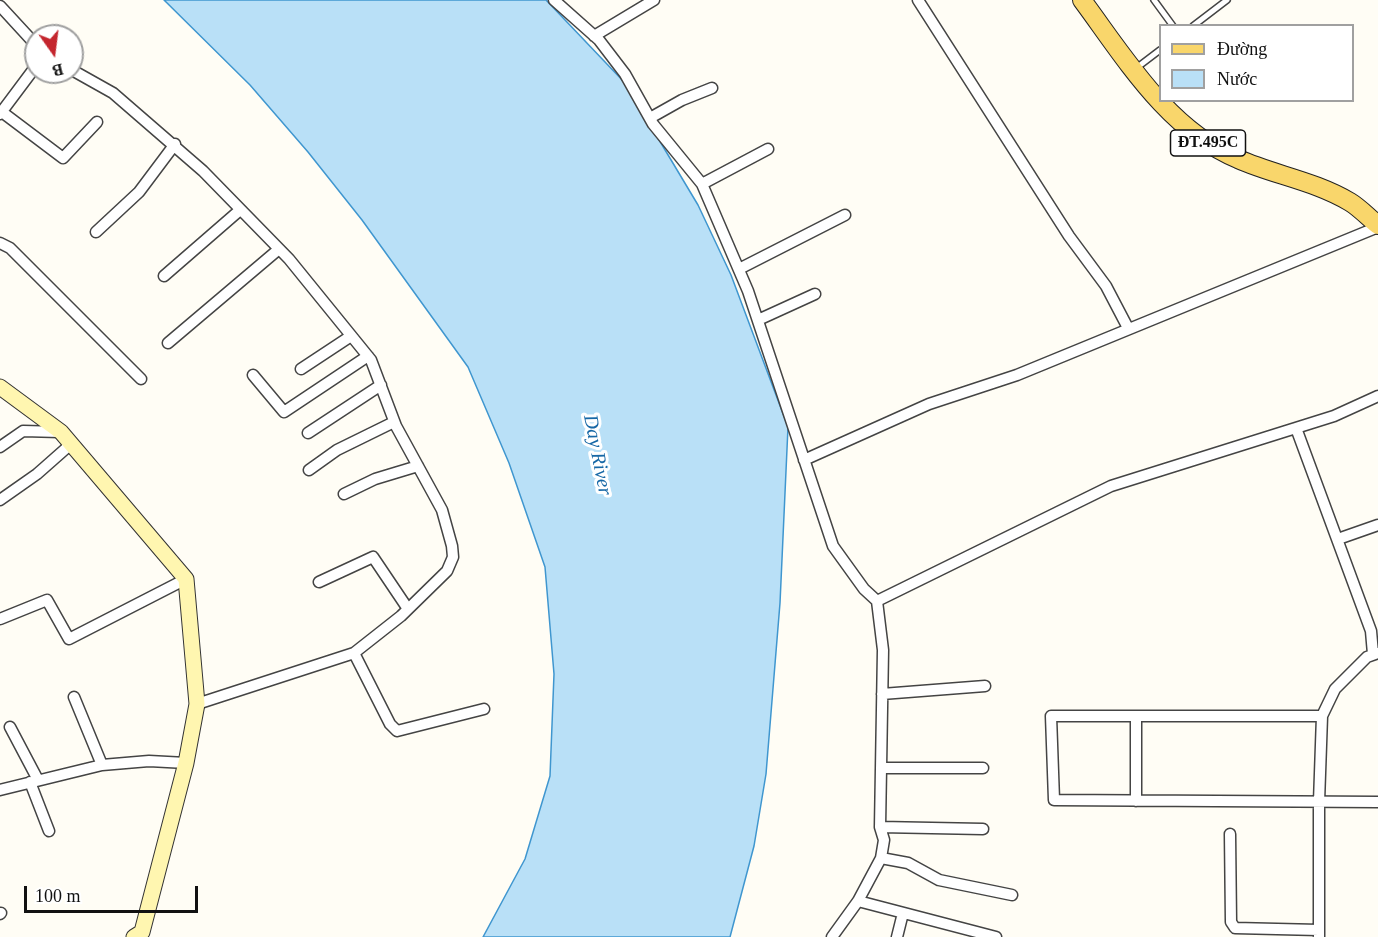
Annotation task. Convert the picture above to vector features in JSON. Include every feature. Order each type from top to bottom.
[{"type":"main road","name":"ĐT.495C","points":[[1082,0],[1159,100]]},
{"type":"main road","name":"ĐT.495C","points":[[1161,102],[1210,145],[1238,159],[1310,184],[1350,202],[1376,222]]},
{"type":"main road","points":[[0,387],[61,432],[186,579],[197,704],[186,763],[142,932],[134,937]]},
{"type":"street","points":[[554,0],[594,36],[625,74],[650,118],[702,184],[739,268],[758,320],[831,540],[864,589],[878,601],[883,650],[880,827],[884,840],[881,858],[858,901],[832,937]]},
{"type":"street","points":[[594,36],[654,0]]},
{"type":"street","points":[[918,0],[1069,236],[1111,293],[1128,328]]},
{"type":"street","points":[[0,6],[24,32]]},
{"type":"street","points":[[84,77],[113,93],[175,144],[279,249],[368,356],[394,422],[442,510],[453,557],[447,571],[408,609],[354,653],[197,704]]},
{"type":"street","points":[[24,82],[1,113],[63,158],[97,122]]},
{"type":"street","points":[[650,118],[682,100],[712,88]]},
{"type":"street","points":[[96,232],[139,192],[175,144]]},
{"type":"street","points":[[702,184],[768,149]]},
{"type":"street","points":[[164,276],[240,210]]},
{"type":"street","points":[[739,268],[845,215]]},
{"type":"street","points":[[804,460],[929,404],[1017,375],[1376,222]]},
{"type":"street","points":[[0,243],[10,248],[141,379]]},
{"type":"street","points":[[168,343],[279,249]]},
{"type":"street","points":[[758,320],[815,294]]},
{"type":"street","points":[[301,369],[351,336]]},
{"type":"street","points":[[253,375],[284,412],[368,356]]},
{"type":"street","points":[[308,432],[381,385]]},
{"type":"street","points":[[878,601],[1111,486],[1343,413],[1378,396]]},
{"type":"street","points":[[309,470],[337,450],[394,422]]},
{"type":"street","points":[[1230,834],[1231,922],[1235,928],[1319,934],[1319,802],[1322,716],[1335,689],[1376,654],[1371,631],[1296,428]]},
{"type":"street","points":[[0,447],[23,431],[61,432]]},
{"type":"street","points":[[0,500],[37,474],[71,444]]},
{"type":"street","points":[[344,494],[375,479],[418,466]]},
{"type":"street","points":[[1338,539],[1378,525]]},
{"type":"street","points":[[319,582],[373,557],[408,609]]},
{"type":"street","points":[[0,619],[46,600],[69,639],[186,579]]},
{"type":"street","points":[[354,653],[390,724],[397,731],[484,709]]},
{"type":"street","points":[[882,694],[985,686]]},
{"type":"street","points":[[74,697],[102,765]]},
{"type":"street","points":[[1322,716],[1051,716],[1054,800],[1378,802]]},
{"type":"street","points":[[1136,716],[1136,801]]},
{"type":"street","points":[[10,727],[34,781],[49,831]]},
{"type":"street","points":[[0,790],[102,765],[149,761],[186,763]]},
{"type":"street","points":[[881,768],[983,768]]},
{"type":"street","points":[[880,827],[983,830]]},
{"type":"street","points":[[881,858],[908,863],[939,880],[1012,895]]},
{"type":"street","points":[[858,901],[996,937]]},
{"type":"street","points":[[897,937],[903,913]]},
{"type":"lane","points":[[1154,0],[1172,24]]},
{"type":"lane","points":[[1196,24],[1227,0]]},
{"type":"lane","points":[[1134,70],[1159,51]]},
{"type":"water","name":"Day River","points":[[164,0],[546,0],[625,83],[698,205],[731,275],[788,427],[780,603],[766,774],[754,846],[730,937],[483,937],[525,859],[550,776],[554,674],[545,567],[509,463],[468,367],[362,220],[308,152],[250,85]]}]
